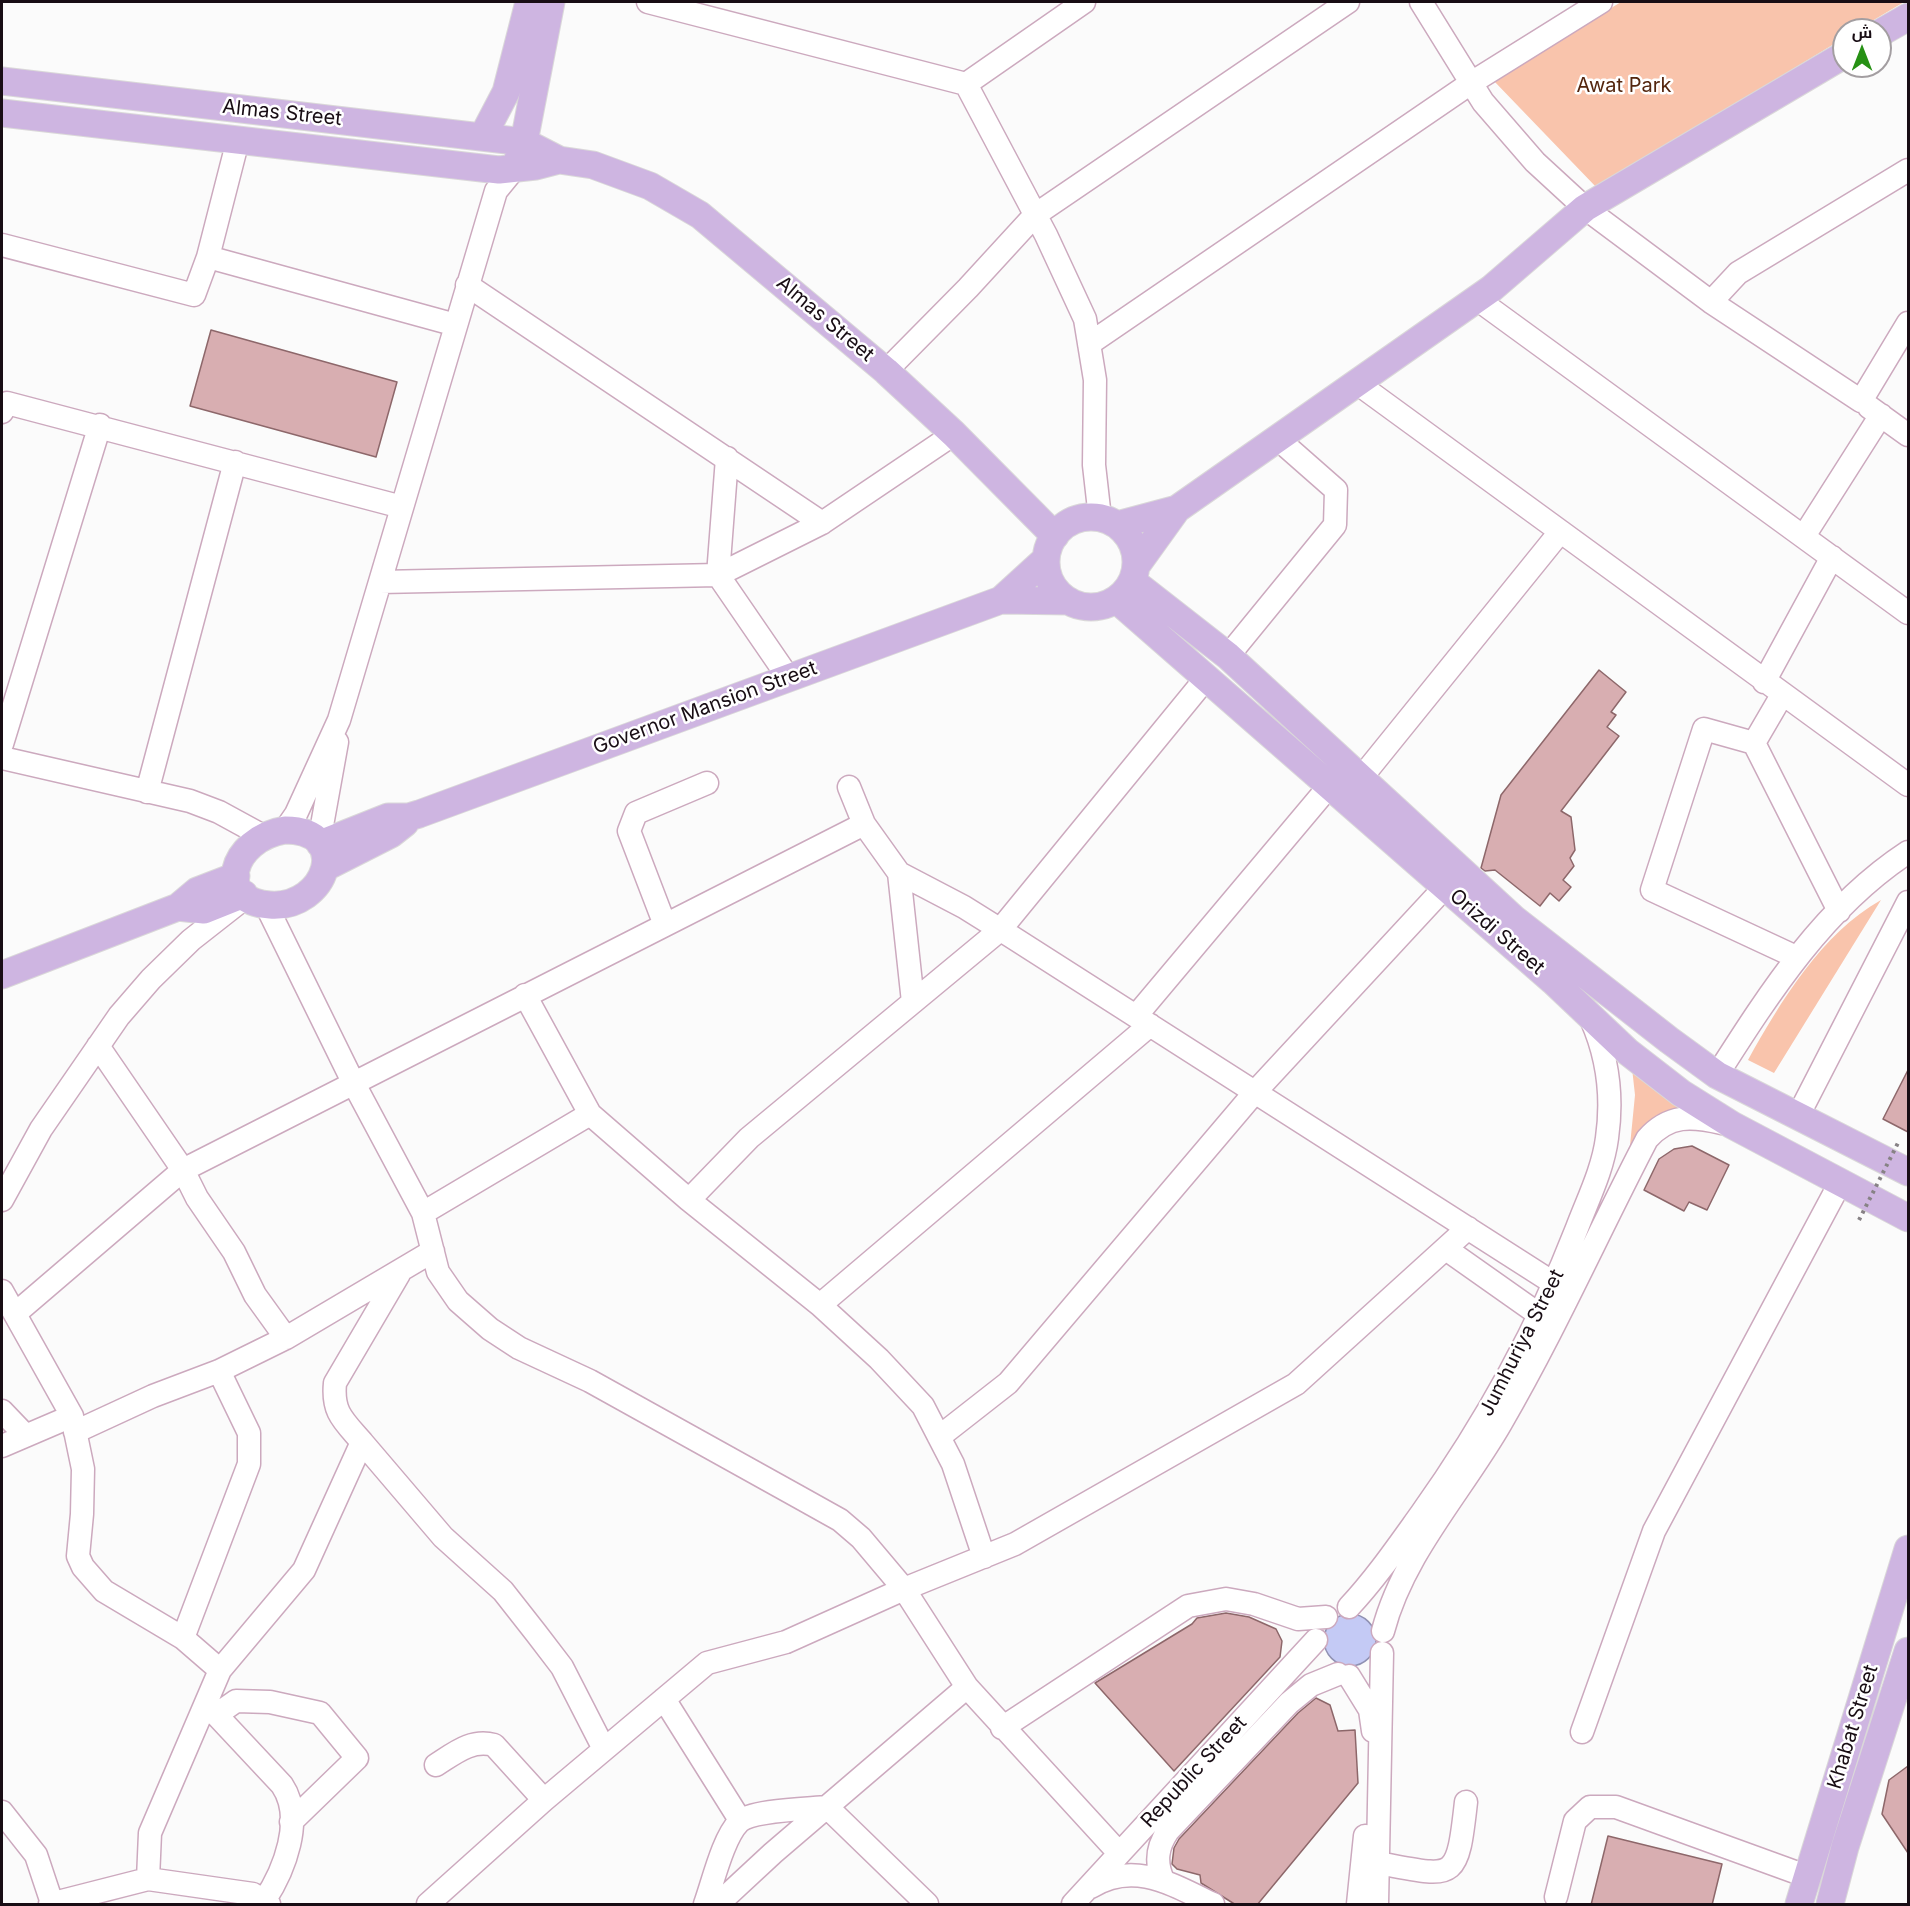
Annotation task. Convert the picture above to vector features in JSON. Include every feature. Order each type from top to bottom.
[{"type":"main road","points":[[483,136],[506,92],[529,2]]},
{"type":"main road","points":[[514,169],[524,141],[551,2]]},
{"type":"main road","points":[[1892,26],[1908,16]]},
{"type":"main road","points":[[1177,509],[1109,522],[1090,517],[1070,522],[1051,547],[1052,583],[1069,601],[1093,607],[1128,582],[1177,509],[1477,299],[1585,208],[1832,62]]},
{"type":"main road","name":"Almas Street","points":[[2,81],[524,141],[559,160]]},
{"type":"main road","name":"Almas Street","points":[[5,119],[238,140],[514,169],[559,160],[593,165],[675,198],[724,234],[886,371],[954,434],[1051,547]]},
{"type":"main road","points":[[1109,522],[1134,548],[1128,582]]},
{"type":"main road","name":"Governor Mansion Street","points":[[1001,600],[1051,547]]},
{"type":"main road","name":"Orizdi Street","points":[[1128,582],[1228,656],[1514,920],[1717,1075],[1908,1172]]},
{"type":"main road","name":"Orizdi Street","points":[[1128,582],[1207,677],[1588,1012],[1628,1052],[1681,1093],[1732,1125],[1840,1183],[1869,1212],[1908,1218]]},
{"type":"main road","name":"Governor Mansion Street","points":[[322,851],[397,831],[409,817],[788,676],[1001,600],[1069,601]]},
{"type":"main road","points":[[2,975],[178,907],[197,891],[248,893],[288,903],[309,894],[320,882],[322,851],[306,833],[274,833],[242,854],[237,863],[248,893]]},
{"type":"main road","points":[[1813,1168],[1829,1132]]},
{"type":"main road","points":[[1869,1212],[1908,1234]]},
{"type":"main road","name":"Khabat Street","points":[[1799,1905],[1908,1549]]},
{"type":"main road","name":"Khabat Street","points":[[1830,1905],[1845,1847],[1908,1651]]},
{"type":"street","points":[[648,2],[966,84],[1035,215],[1085,319],[1095,380],[1094,465],[1109,522]]},
{"type":"street","points":[[966,84],[1084,2]]},
{"type":"street","points":[[886,371],[968,288],[1035,215],[1348,2]]},
{"type":"street","points":[[1421,2],[1483,102],[1535,162],[1585,208],[1711,302],[1861,401],[1908,435]]},
{"type":"street","points":[[1089,344],[1471,83],[1600,2]]},
{"type":"street","points":[[2,245],[194,295],[208,257],[238,140]]},
{"type":"street","points":[[2,758],[190,801],[274,833],[296,814],[339,720],[496,191],[514,169]]},
{"type":"street","points":[[1711,302],[1738,273],[1908,170]]},
{"type":"street","points":[[208,257],[456,325]]},
{"type":"street","points":[[467,285],[822,523]]},
{"type":"street","points":[[1477,299],[1908,613]]},
{"type":"street","points":[[1861,401],[1908,324]]},
{"type":"street","points":[[1357,384],[1908,785]]},
{"type":"street","points":[[2,412],[7,403],[100,425],[402,507]]},
{"type":"street","points":[[1804,536],[1881,415]]},
{"type":"street","points":[[2,744],[100,425]]},
{"type":"street","points":[[380,582],[718,575],[822,523],[954,434]]},
{"type":"street","points":[[1228,656],[1335,525],[1336,490],[1278,439]]},
{"type":"street","points":[[727,458],[718,575],[788,676]]},
{"type":"street","points":[[147,792],[235,462]]},
{"type":"street","points":[[1362,778],[1560,532]]},
{"type":"street","points":[[1764,682],[1832,557]]},
{"type":"street","points":[[689,1200],[749,1138],[1000,930],[1207,677]]},
{"type":"street","points":[[1754,743],[1782,695]]},
{"type":"street","points":[[322,851],[339,720]]},
{"type":"street","points":[[1796,957],[1652,890],[1704,729],[1754,743],[1839,911]]},
{"type":"street","points":[[665,925],[629,831],[631,821],[636,813],[708,783]]},
{"type":"street","points":[[820,1305],[1143,1020],[1331,784]]},
{"type":"street","points":[[849,787],[864,824],[899,873],[1000,930],[1555,1284]]},
{"type":"street","points":[[16,1313],[183,1170],[864,824]]},
{"type":"street","points":[[1717,1075],[1767,997],[1796,957],[1839,911],[1890,864],[1908,852]]},
{"type":"street","points":[[899,873],[913,1002]]},
{"type":"street","points":[[939,1437],[1008,1383],[1255,1092],[1445,887]]},
{"type":"street","points":[[2,1200],[41,1130],[98,1046],[150,979],[191,940],[248,893],[423,1213],[438,1272],[458,1301],[490,1329],[519,1348],[590,1381],[840,1521],[861,1538],[904,1589],[968,1687],[1002,1728],[1119,1853]]},
{"type":"street","points":[[1798,1116],[1908,902]]},
{"type":"street","points":[[525,995],[590,1114],[689,1200],[820,1305],[879,1359],[923,1406],[953,1464],[984,1557]]},
{"type":"street","name":"Jumhuriya Street","points":[[1349,1607],[1393,1554],[1442,1484],[1505,1383],[1541,1316],[1555,1284],[1601,1165],[1608,1131],[1610,1089],[1606,1063],[1588,1012]]},
{"type":"street","points":[[98,1046],[183,1170],[197,1198],[234,1252],[255,1295],[286,1338]]},
{"type":"street","points":[[423,1213],[590,1114]]},
{"type":"street","name":"Jumhuriya Street","points":[[1383,1642],[1396,1590],[1405,1571],[1469,1476],[1513,1402],[1647,1139],[1664,1123],[1687,1117],[1732,1125]]},
{"type":"street","points":[[1582,1732],[1654,1531],[1840,1183]]},
{"type":"street","points":[[428,1905],[544,1800],[708,1663],[786,1642],[904,1589],[1015,1544],[1296,1384],[1468,1228]]},
{"type":"street","points":[[1446,1249],[1541,1316]]},
{"type":"street","points":[[2,1446],[25,1435],[74,1424],[144,1400],[219,1371],[286,1338],[433,1251]]},
{"type":"street","points":[[400,1271],[335,1383],[334,1403],[338,1413],[443,1537],[503,1591],[562,1667],[604,1749]]},
{"type":"street","points":[[2,1291],[16,1313],[74,1424],[82,1469],[82,1514],[78,1556],[83,1567],[104,1591],[183,1638],[220,1670]]},
{"type":"street","points":[[183,1638],[249,1464],[249,1433],[219,1371]]},
{"type":"street","points":[[2,1411],[25,1435]]},
{"type":"street","points":[[148,1879],[150,1833],[211,1710],[220,1670],[304,1570],[362,1442]]},
{"type":"street","points":[[1002,1728],[1188,1606],[1226,1599],[1254,1604],[1298,1619],[1326,1617]]},
{"type":"street","points":[[1359,1905],[1373,1722],[1370,1710],[1344,1675],[1321,1661],[1316,1640],[1320,1624],[1326,1617],[1341,1608],[1349,1607],[1370,1614],[1383,1642],[1377,1905]]},
{"type":"street","name":"Republic Street","points":[[1078,1899],[1316,1640]]},
{"type":"street","points":[[1163,1880],[1157,1859],[1158,1849],[1168,1831],[1289,1703],[1311,1685],[1370,1670],[1383,1642]]},
{"type":"street","points":[[718,1905],[773,1852],[968,1687]]},
{"type":"street","points":[[664,1699],[740,1820]]},
{"type":"street","points":[[211,1710],[236,1701],[270,1702],[320,1713],[357,1758],[291,1822]]},
{"type":"street","points":[[2,1812],[36,1855],[51,1904],[148,1879],[253,1894],[266,1903],[283,1867],[291,1822],[290,1803],[282,1785],[211,1710]]},
{"type":"street","points":[[436,1765],[468,1745],[483,1743],[494,1745],[544,1800]]},
{"type":"street","points":[[1378,1863],[1437,1874],[1450,1868],[1461,1853],[1466,1802]]},
{"type":"street","points":[[705,1905],[732,1833],[740,1820],[758,1815],[827,1807]]},
{"type":"street","points":[[827,1807],[927,1905]]},
{"type":"street","points":[[1556,1897],[1575,1821],[1590,1807],[1617,1807],[1806,1876]]},
{"type":"street","points":[[1078,1899],[1094,1885],[1121,1875],[1135,1874],[1163,1880],[1213,1905]]},
{"type":"path","points":[[1869,1212],[1899,1141]]},
{"type":"green space","name":"Awat Park","points":[[1621,2],[1904,2],[1877,18],[1832,18],[1832,45],[1597,188],[1493,80]]},
{"type":"green space","points":[[1881,900],[1774,1073],[1748,1060],[1789,992],[1821,950],[1859,914]]},
{"type":"green space","points":[[1631,1059],[1683,1107],[1662,1115],[1655,1121],[1643,1137],[1628,1166],[1635,1095]]},
{"type":"water","points":[[1345,1614],[1355,1614],[1364,1618],[1372,1626],[1376,1640],[1372,1654],[1364,1662],[1355,1666],[1345,1666],[1336,1662],[1328,1654],[1324,1645],[1324,1635],[1328,1626],[1336,1618]]},
{"type":"building","points":[[211,330],[397,382],[376,457],[190,406]]},
{"type":"building","points":[[1599,670],[1626,692],[1611,712],[1616,715],[1607,727],[1619,736],[1561,811],[1571,817],[1575,850],[1570,858],[1574,866],[1563,880],[1571,887],[1559,901],[1550,893],[1540,906],[1495,870],[1485,871],[1481,868],[1501,795]]},
{"type":"building","points":[[1908,1070],[1908,1132],[1883,1119]]},
{"type":"building","points":[[1692,1146],[1729,1165],[1707,1210],[1689,1202],[1684,1211],[1644,1190],[1659,1159],[1674,1149]]},
{"type":"building","points":[[1226,1613],[1249,1617],[1276,1629],[1282,1641],[1280,1657],[1174,1771],[1095,1683],[1192,1624],[1197,1618]]},
{"type":"building","points":[[1316,1698],[1330,1705],[1338,1731],[1355,1730],[1358,1783],[1257,1905],[1236,1905],[1201,1883],[1200,1875],[1177,1869],[1172,1864],[1174,1848],[1179,1839],[1298,1713]]},
{"type":"building","points":[[1908,1766],[1908,1853],[1882,1814],[1889,1780]]},
{"type":"building","points":[[1608,1836],[1722,1864],[1712,1905],[1591,1905]]}]
